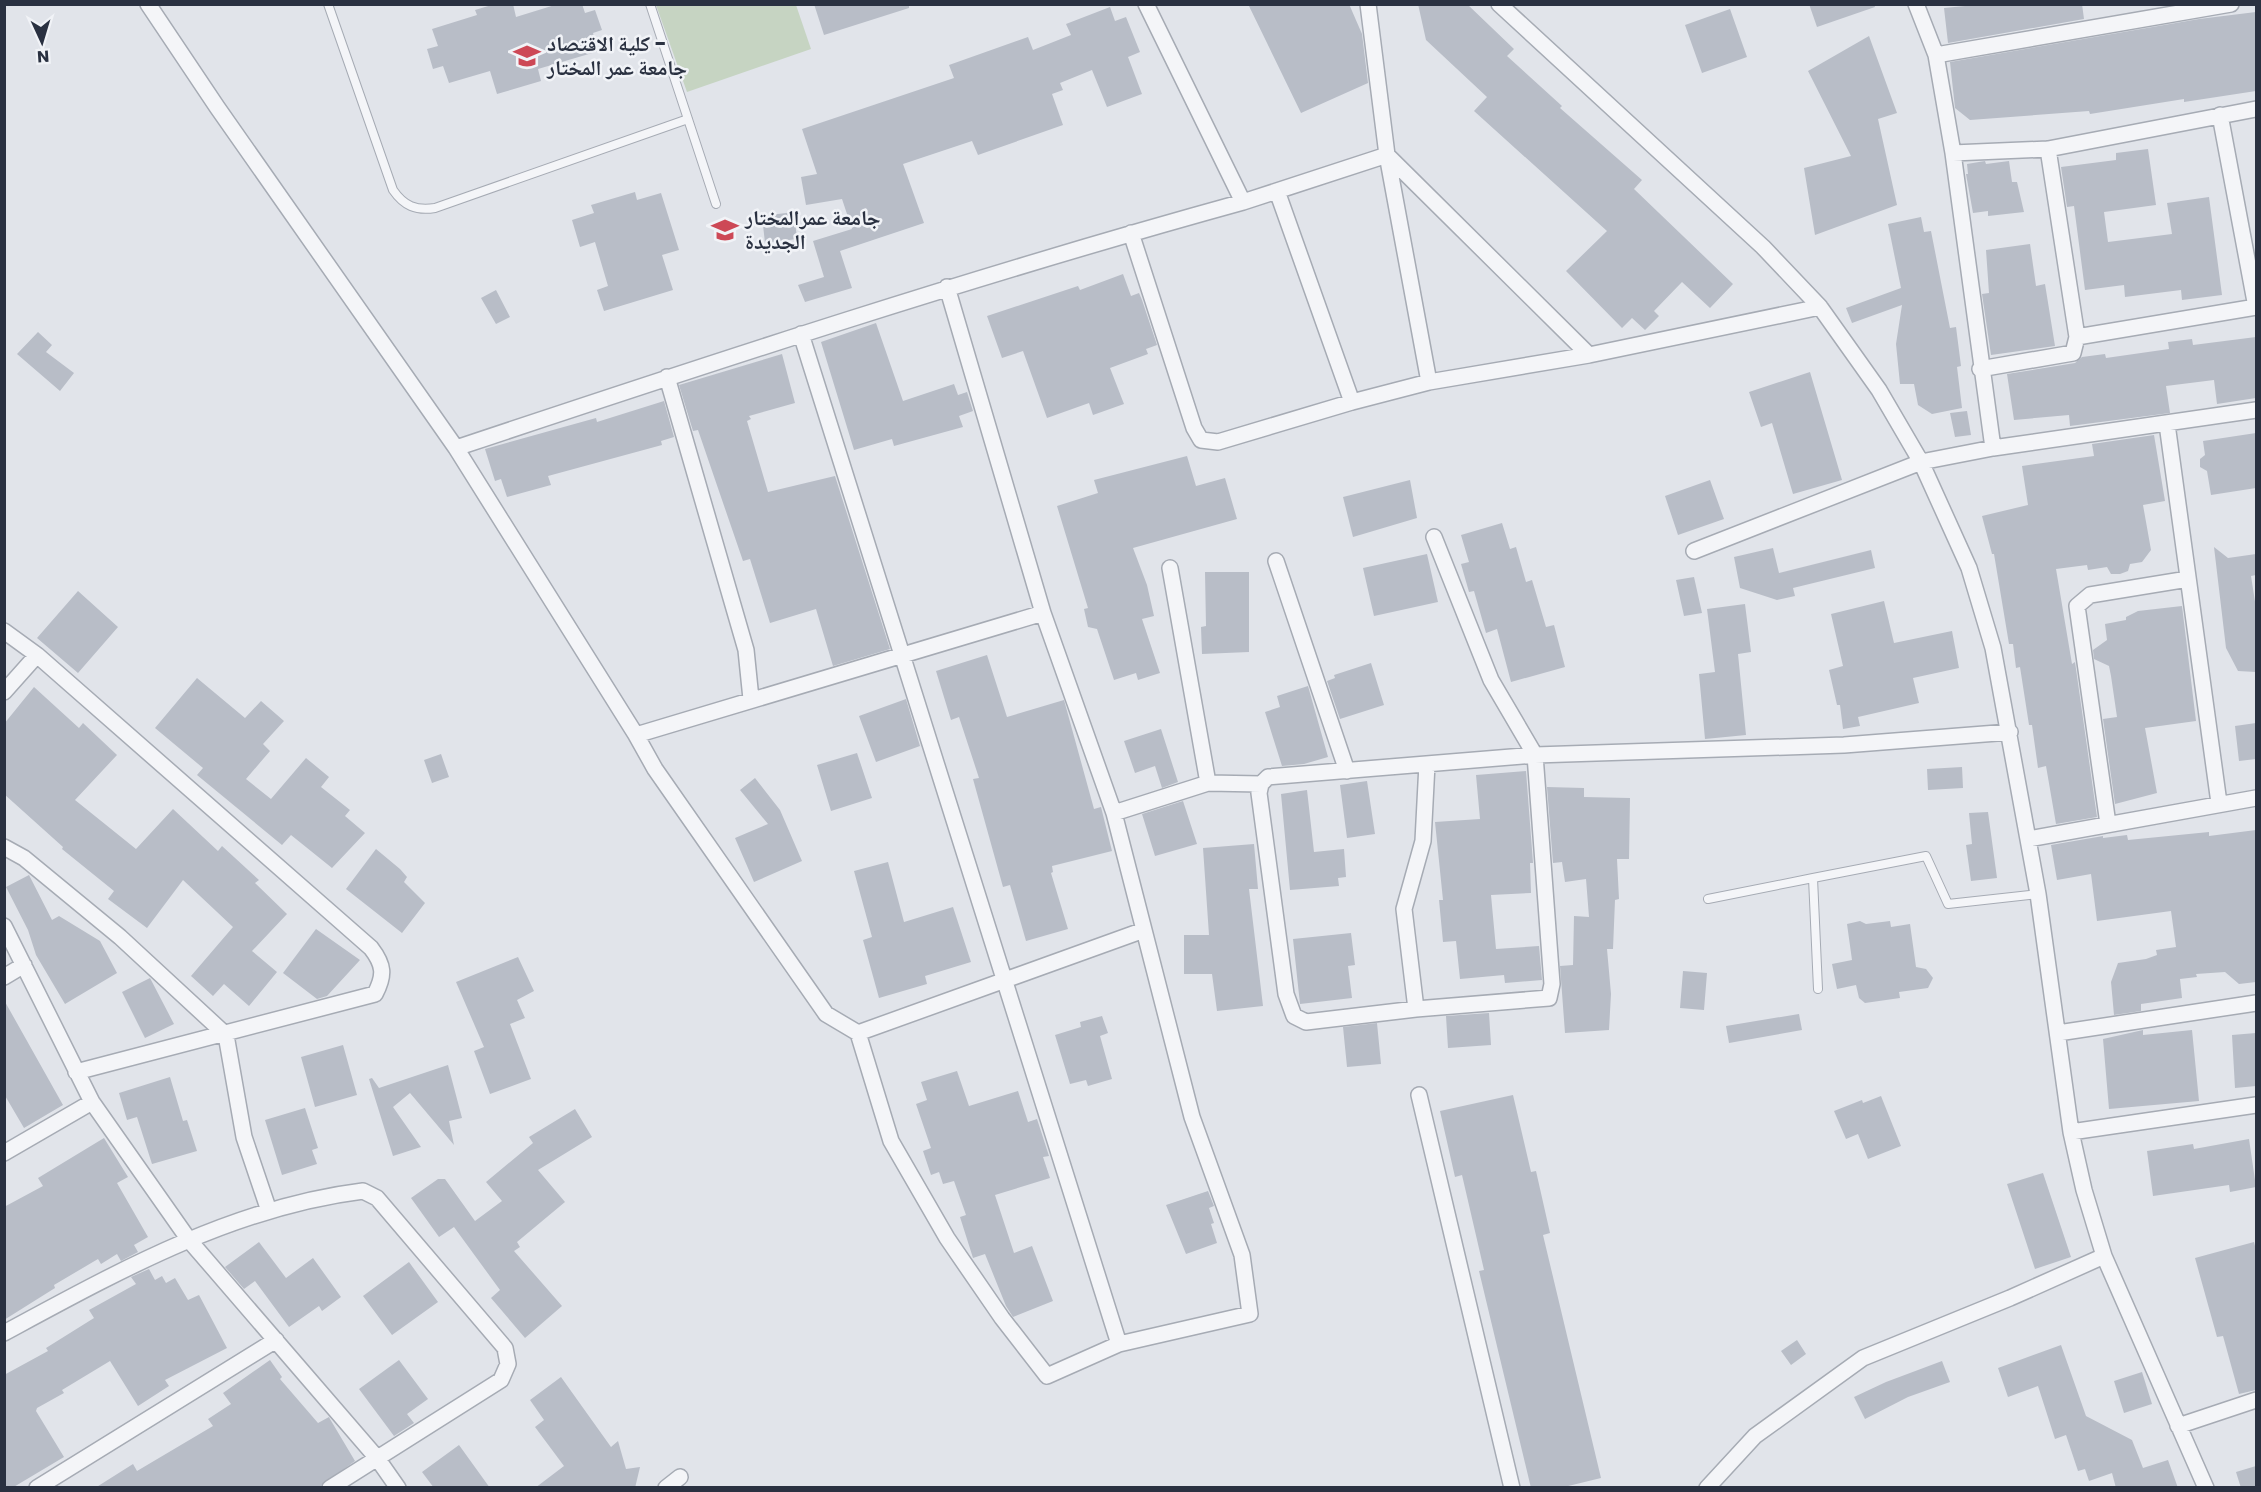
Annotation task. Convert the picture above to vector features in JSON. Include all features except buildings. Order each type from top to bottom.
[{"type":"street","points":[[148,4],[217,107],[456,448],[655,768],[826,1014],[858,1033],[891,1141],[947,1238],[1002,1318],[1047,1376],[1119,1344],[1250,1314],[1242,1255],[1192,1117],[1114,813],[1042,613],[947,287]]},
{"type":"street","points":[[1146,4],[1243,202]]},
{"type":"street","points":[[1368,4],[1387,155],[1429,382]]},
{"type":"street","points":[[1499,4],[1755,239],[1820,307],[1880,390],[1922,462],[1969,568],[1993,648],[2029,839],[2071,1132],[2084,1190],[2104,1256],[2206,1488]]},
{"type":"street","points":[[1916,4],[1936,55],[1953,153],[1980,369],[1993,448]]},
{"type":"street","points":[[1936,55],[2231,4]]},
{"type":"street","points":[[1953,153],[2048,149],[2256,109]]},
{"type":"street","points":[[2077,337],[2256,307],[2220,115]]},
{"type":"street","points":[[1980,369],[2073,353],[2077,337],[2048,149]]},
{"type":"street","points":[[456,448],[947,287],[1243,202],[1387,155]]},
{"type":"street","points":[[1387,155],[1589,355]]},
{"type":"street","points":[[1277,191],[1352,402]]},
{"type":"street","points":[[1131,233],[1194,428],[1201,440],[1218,442],[1352,402],[1429,382],[1589,355],[1820,307]]},
{"type":"street","points":[[801,334],[1119,1344]]},
{"type":"street","points":[[667,378],[746,650],[751,699]]},
{"type":"street","points":[[1694,551],[1922,462],[1993,448],[2256,410]]},
{"type":"street","points":[[2167,424],[2219,803]]},
{"type":"street","points":[[1434,537],[1491,680],[1535,755],[1552,984],[1549,998],[1416,1009],[1306,1022],[1294,1016],[1286,994],[1259,793],[1261,784],[1268,777],[1535,755],[1845,745],[2010,732]]},
{"type":"street","points":[[1276,561],[1347,771]]},
{"type":"street","points":[[1170,568],[1208,783]]},
{"type":"street","points":[[2108,824],[2077,606],[2090,595],[2188,579]]},
{"type":"street","points":[[636,735],[1042,613]]},
{"type":"street","points":[[4,631],[37,655],[371,948],[381,962],[383,978],[375,994],[226,1035],[76,1072]]},
{"type":"street","points":[[4,692],[37,655]]},
{"type":"street","points":[[1416,1009],[1404,909],[1423,841],[1427,764]]},
{"type":"street","points":[[1114,813],[1208,783],[1261,784]]},
{"type":"street","points":[[2029,839],[2256,798]]},
{"type":"street","points":[[4,847],[24,858],[120,937],[226,1035],[244,1137],[269,1211]]},
{"type":"street","points":[[4,927],[92,1102],[189,1240],[376,1458],[398,1488]]},
{"type":"street","points":[[858,1033],[1144,930]]},
{"type":"street","points":[[4,977],[24,965]]},
{"type":"street","points":[[2058,1033],[2256,1003]]},
{"type":"street","points":[[1419,1095],[1512,1488]]},
{"type":"street","points":[[4,1153],[92,1102]]},
{"type":"street","points":[[2071,1132],[2256,1106]]},
{"type":"street","points":[[4,1333],[132,1264],[189,1240],[269,1211],[363,1191],[377,1198],[505,1348],[508,1364],[501,1380],[330,1488]]},
{"type":"street","points":[[1707,1488],[1755,1436],[1863,1358],[2010,1298],[2104,1256]]},
{"type":"street","points":[[37,1488],[276,1340]]},
{"type":"street","points":[[2178,1425],[2256,1400]]},
{"type":"street","points":[[666,1488],[680,1478]]},
{"type":"lane","points":[[328,4],[393,190],[406,205],[415,208],[435,208],[687,119]]},
{"type":"lane","points":[[650,4],[716,204]]},
{"type":"lane","points":[[1708,899],[1926,856],[1948,904],[2038,894]]},
{"type":"lane","points":[[1813,878],[1818,989]]},
{"type":"green space","points":[[656,5],[796,5],[811,49],[687,92]]},
{"type":"place","name":"كلية الاقتصاد - جامعة عمر المختار","points":[[527,56]]},
{"type":"place","name":"جامعة عمرالمختار الجديدة","points":[[725,230]]}]
